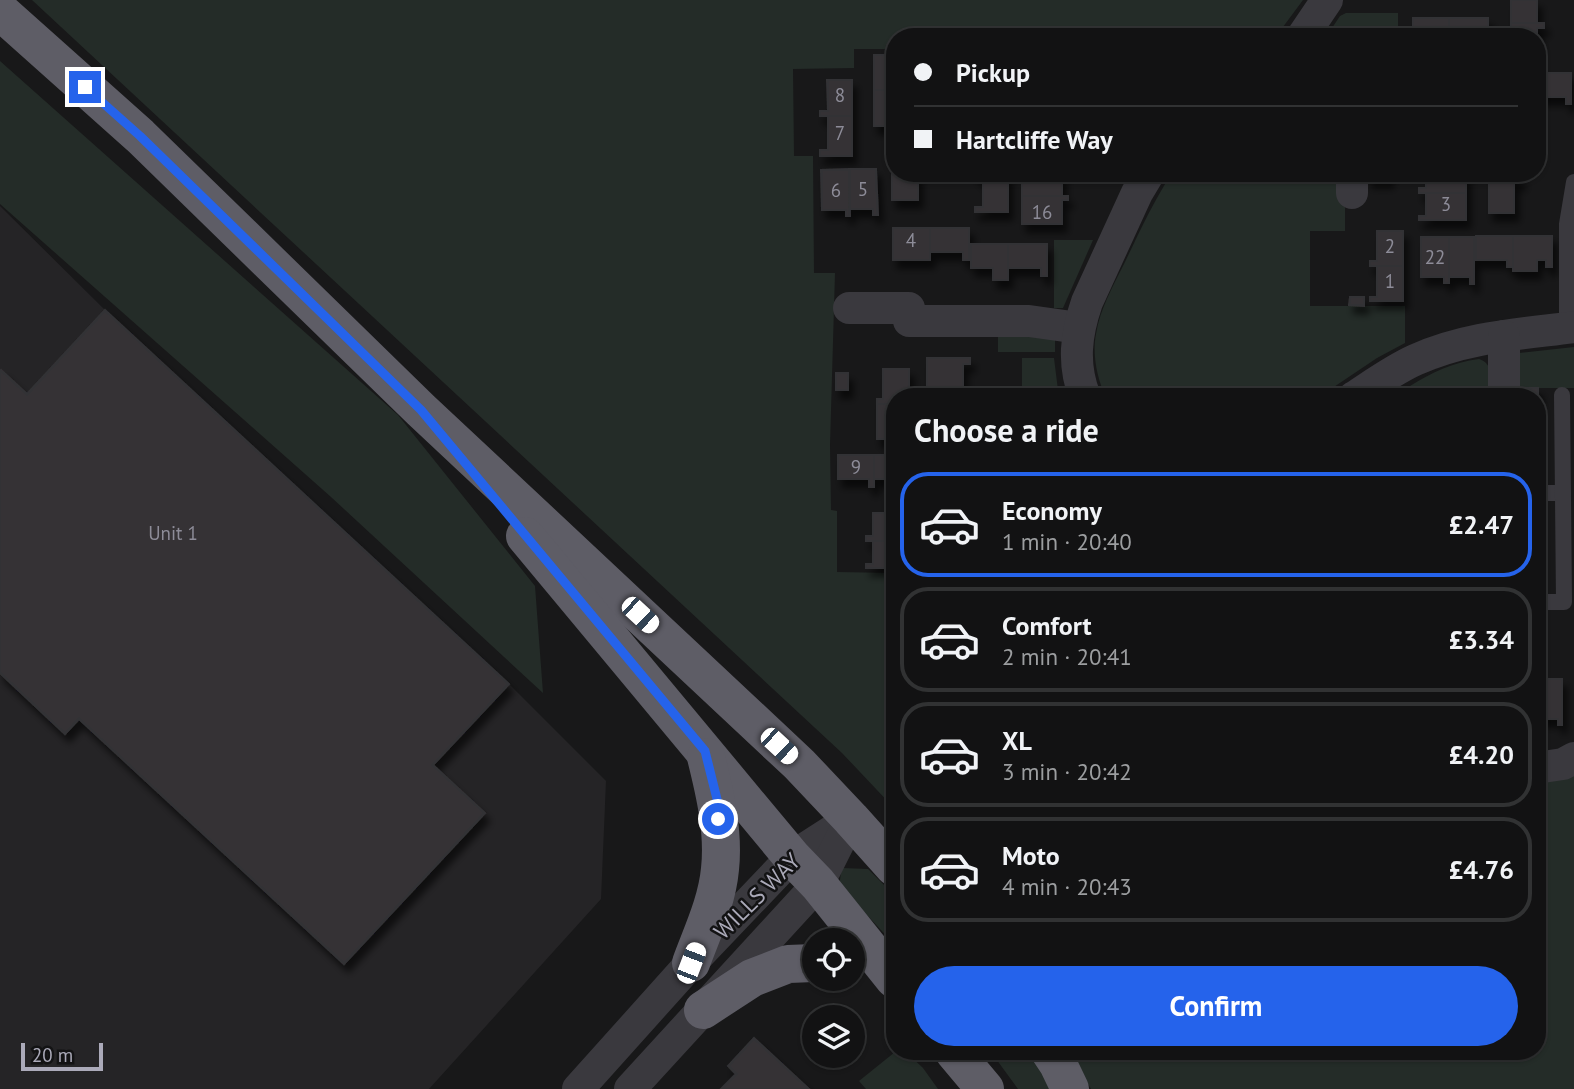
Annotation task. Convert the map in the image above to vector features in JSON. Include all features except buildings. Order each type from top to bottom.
[{"type":"highway","points":[[0,11],[140,136],[421,410],[799,764],[886,858]]},
{"type":"highway","points":[[421,410],[886,969]]},
{"type":"highway","points":[[691,963],[712,907],[720,872],[717,799],[705,751]]},
{"type":"highway","points":[[703,1010],[752,978],[788,964],[802,963]]},
{"type":"highway","points":[[865,975],[886,987]]},
{"type":"highway","points":[[961,1060],[985,1089]]},
{"type":"highway","points":[[1055,1060],[1070,1089]]},
{"type":"street","points":[[1309,28],[1327,0]]},
{"type":"street","points":[[1082,388],[1076,360],[1079,328],[1087,302],[1143,182]]},
{"type":"street","points":[[849,308],[909,308],[909,321],[1029,321],[1079,328]]},
{"type":"street","points":[[1368,388],[1413,361],[1449,347],[1475,340],[1571,328]]},
{"type":"street","points":[[1504,336],[1504,388]]},
{"type":"street","points":[[1546,767],[1563,764],[1574,758]]},
{"type":"street","name":"WILLS WAY","points":[[578,1089],[691,963],[792,857],[851,819]]},
{"type":"street","name":"WILLS WAY","points":[[630,1089],[818,884],[851,819]]},
{"type":"lane","points":[[1571,328],[1567,224],[1574,182]]},
{"type":"lane","points":[[1546,602],[1564,602],[1562,395]]},
{"type":"lane","points":[[1546,493],[1563,493]]},
{"type":"shaded area","points":[[32,0],[1303,0],[1282,28],[886,28],[886,49],[854,49],[854,68],[793,69],[794,156],[813,156],[814,273],[835,273],[830,445],[831,510],[837,511],[837,572],[886,573],[886,800],[842,753]]},
{"type":"shaded area","points":[[1346,13],[1398,13],[1398,28],[1332,28],[1340,16]]},
{"type":"shaded area","points":[[0,61],[398,415],[535,586],[543,693],[331,497],[0,204]]},
{"type":"shaded area","points":[[1167,182],[1345,182],[1345,231],[1310,231],[1310,306],[1405,306],[1405,343],[1332,388],[1102,388],[1095,358],[1098,325],[1111,289]]},
{"type":"shaded area","points":[[0,206],[105,310],[509,684],[606,781],[601,899],[429,1089],[0,1089]]},
{"type":"shaded area","points":[[1054,240],[1093,240],[1063,308],[1054,308]]},
{"type":"shaded area","points":[[998,331],[1055,337],[1055,352],[998,352]]},
{"type":"shaded area","points":[[1574,347],[1574,388],[1513,388],[1519,353]]},
{"type":"shaded area","points":[[1022,358],[1054,358],[1058,388],[1022,388]]},
{"type":"shaded area","points":[[1469,360],[1484,361],[1490,369],[1493,388],[1410,388],[1451,365]]},
{"type":"shaded area","points":[[1574,770],[1574,1089],[1091,1089],[1074,1060],[1546,1060],[1546,775]]},
{"type":"shaded area","points":[[842,868],[868,869],[886,887],[886,935],[839,885]]},
{"type":"shaded area","points":[[886,1059],[914,1060],[938,1089],[866,1089],[859,1081]]},
{"type":"shaded area","points":[[997,1060],[1037,1060],[1049,1078],[1049,1089],[1018,1089]]},
{"type":"route","points":[[85,87],[140,136],[421,410],[705,751],[717,799],[718,819]]}]
